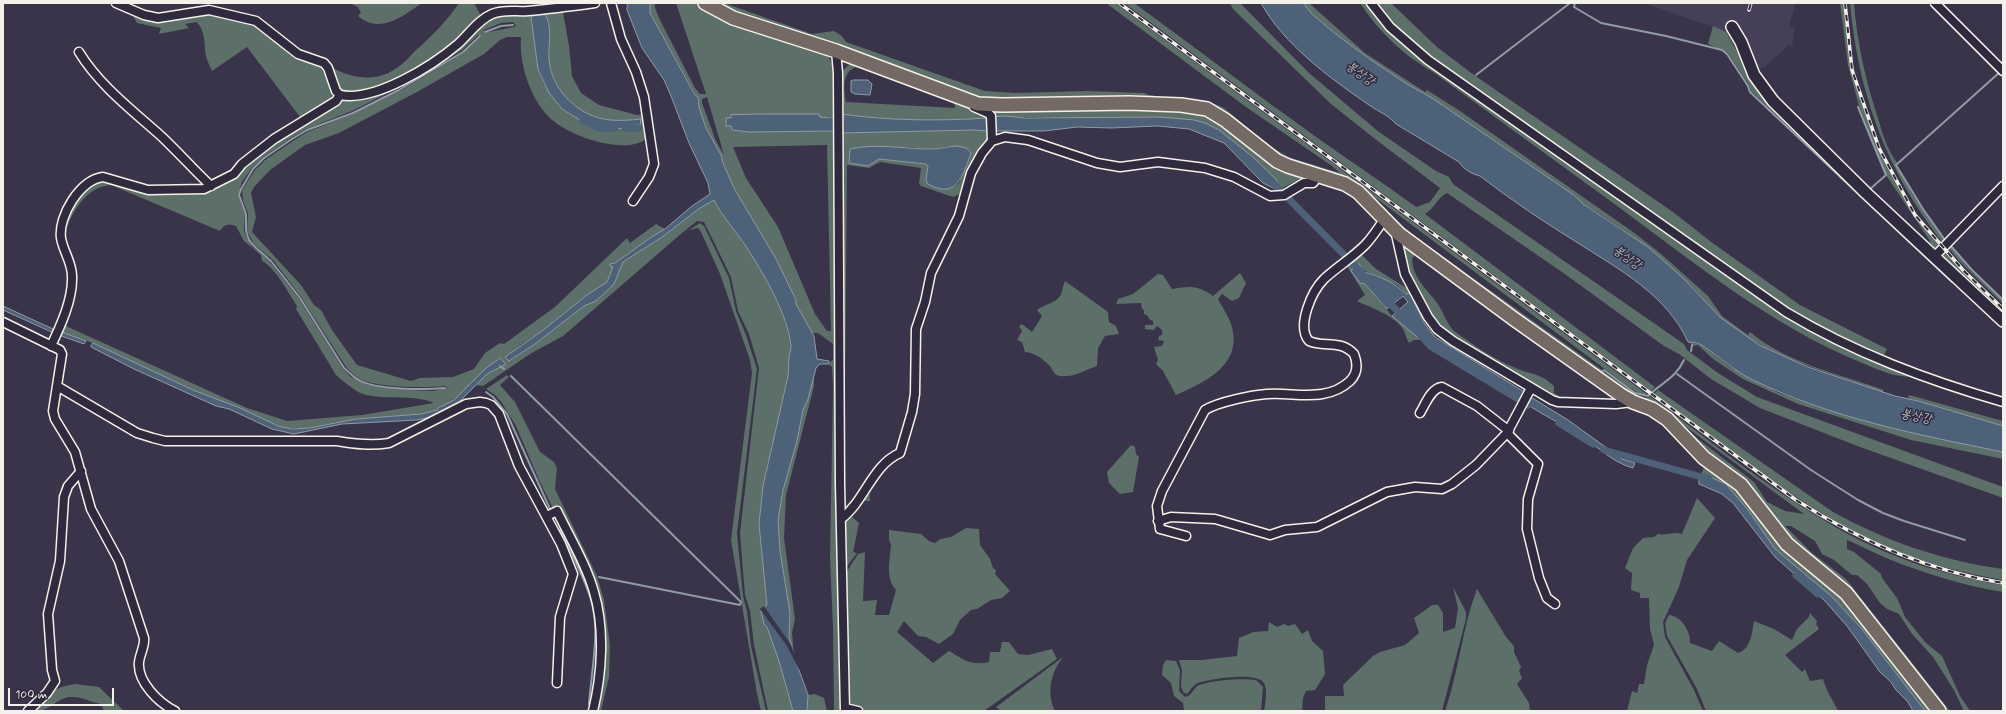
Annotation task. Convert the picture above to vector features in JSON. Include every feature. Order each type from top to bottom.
[{"type":"main road","points":[[705,3],[733,18],[836,51],[978,104],[1129,104],[1195,106],[1207,109],[1220,117],[1277,161],[1288,166],[1345,184],[1358,192],[1385,218],[1395,230],[1514,319],[1632,402],[1652,409],[1667,419],[1704,458],[1742,485],[1787,544],[1846,593],[1939,711]]},
{"type":"street","points":[[116,3],[144,15],[158,18],[209,10],[256,21],[298,54],[324,63],[328,68],[336,91],[340,96]]},
{"type":"street","points":[[340,96],[358,96],[375,91],[426,66],[444,55],[480,22],[491,14],[503,11],[547,9],[595,3]]},
{"type":"street","points":[[611,3],[621,39],[636,72],[644,97],[654,164],[649,177],[634,201]]},
{"type":"street","points":[[1371,3],[1390,27],[1428,60],[1755,292],[1786,312],[1828,336],[1873,358],[1924,377],[2003,402]]},
{"type":"street","points":[[1935,3],[2003,71]]},
{"type":"street","points":[[1732,27],[1741,42],[1754,75],[1773,101],[1844,172],[2003,321]]},
{"type":"street","points":[[836,51],[839,134],[841,519],[845,710],[858,711]]},
{"type":"street","points":[[80,52],[91,69],[109,88],[163,138],[211,186]]},
{"type":"street","points":[[954,95],[963,103],[988,113],[991,116],[992,141]]},
{"type":"street","points":[[51,346],[72,285],[71,265],[61,236],[62,227],[68,208],[83,188],[95,178],[103,177],[148,190],[200,190],[234,174],[242,164],[274,139],[336,101],[340,96]]},
{"type":"street","points":[[841,519],[854,506],[883,466],[895,455],[900,453],[910,423],[915,394],[916,329],[925,302],[931,273],[959,216],[971,173],[982,153],[992,141],[1005,137],[1028,140],[1097,163],[1120,167],[1158,162],[1214,170],[1234,177],[1270,196],[1284,195],[1304,183],[1313,183],[1318,176]]},
{"type":"street","points":[[1934,257],[2003,186]]},
{"type":"street","points":[[1186,536],[1160,529],[1157,506],[1162,490],[1205,410],[1216,405],[1266,394],[1325,395],[1339,389],[1352,379],[1357,366],[1354,354],[1339,344],[1320,344],[1309,341],[1304,332],[1305,318],[1315,292],[1324,280],[1365,245],[1385,218]]},
{"type":"street","points":[[1395,230],[1405,274],[1428,317],[1437,329],[1453,341],[1530,390],[1558,402],[1616,404],[1632,402]]},
{"type":"street","points":[[3,322],[60,350],[62,354],[53,411],[55,419],[75,452],[91,509],[119,561],[144,638],[144,647],[139,661],[139,669],[144,680],[155,696],[166,706],[175,711]]},
{"type":"street","points":[[57,386],[137,434],[165,441],[337,442],[377,445],[389,443],[460,406],[474,402],[491,405],[499,414],[519,466],[547,516],[573,574],[560,617],[557,683]]},
{"type":"street","points":[[1420,413],[1436,388],[1442,387],[1477,406],[1508,432],[1538,464],[1528,499],[1527,524],[1539,578],[1547,598],[1555,604]]},
{"type":"street","points":[[1158,521],[1171,517],[1215,519],[1270,535],[1285,530],[1316,526],[1387,492],[1415,487],[1442,489],[1447,487],[1481,460],[1508,432],[1530,390]]},
{"type":"street","points":[[28,711],[47,693],[55,681],[52,670],[48,614],[60,561],[64,497],[68,486],[81,471]]},
{"type":"street","points":[[547,516],[557,511],[584,567],[596,601],[600,657],[592,711]]},
{"type":"shaded area","points":[[1644,3],[1796,3],[1789,26],[1795,29],[1792,47],[1789,45],[1765,67],[1748,71],[1726,32]]},
{"type":"green space","points":[[349,3],[422,3],[391,22],[375,24],[358,16],[361,13],[358,7]]},
{"type":"green space","points":[[459,3],[474,3],[481,16],[456,40],[427,63],[411,73],[378,88],[361,92],[340,92],[331,67],[349,75],[367,78],[376,77],[394,70],[433,34]]},
{"type":"green space","points":[[650,3],[655,3],[655,8],[660,20],[695,88],[700,94],[706,94],[676,3],[700,3],[827,53],[836,72],[836,115],[825,118],[789,114],[731,115],[731,118],[726,118],[726,125],[732,126],[732,130],[749,132],[836,131],[836,481],[843,711],[834,711],[833,627],[830,559],[833,388],[832,367],[829,364],[833,359],[833,344],[818,333],[812,333],[796,304],[796,300],[776,259],[734,188],[721,155],[706,128],[699,107],[699,101],[650,13]],"holes":[[[707,97],[724,155],[716,141],[702,103],[702,99]],[[827,145],[831,331],[827,331],[815,314],[778,227],[746,178],[733,147]]]},
{"type":"green space","points":[[715,3],[724,3],[812,34],[834,31],[842,36],[846,42],[985,91],[1015,93],[1087,91],[1144,93],[1149,95],[1215,104],[1224,108],[1269,146],[1291,158],[1340,173],[1246,107],[1106,3],[1115,3],[1648,395],[1638,393],[1629,387],[1373,196],[1411,234],[1602,370],[1600,372],[1601,373],[1604,372],[1642,398],[1651,397],[1738,462],[1804,508],[1848,534],[1890,554],[1957,576],[2003,585],[2003,592],[1946,579],[1891,560],[1847,540],[1847,549],[1854,552],[1881,574],[1882,578],[1897,598],[1905,617],[1926,643],[1942,656],[1960,696],[1970,711],[1964,711],[1954,690],[1933,657],[1912,634],[1899,614],[1887,609],[1880,603],[1867,584],[1857,575],[1852,575],[1834,560],[1822,554],[1815,541],[1791,526],[1785,526],[1811,552],[1846,579],[1950,711],[1945,711],[1798,547],[1748,484],[1403,232],[1370,197],[1279,157],[1217,110],[985,100],[730,10]],"holes":[[[1682,424],[1804,514],[1785,511],[1767,502],[1754,482],[1698,439]]]},
{"type":"green space","points":[[1124,3],[1134,3],[1290,118],[1416,207],[1430,202],[1440,188],[1331,104],[1233,9],[1230,3],[1240,3],[1309,73],[1379,132],[1436,171],[1449,177],[1453,184],[1684,344],[1687,350],[1718,373],[1757,397],[2003,487],[2003,498],[1860,447],[1760,408],[1711,379],[1679,354],[1664,346],[1562,272],[1447,193],[1425,214],[1655,387],[1651,391]]},
{"type":"green space","points":[[1303,3],[1309,3],[1365,53],[1425,92],[1427,90],[1460,111],[1633,232],[1660,253],[1708,296],[1722,316],[1748,335],[1750,332],[1780,352],[1814,367],[1884,390],[1882,392],[1790,359],[1772,351],[1737,331],[1722,319],[1683,278],[1635,239],[1432,98],[1407,84],[1371,60],[1333,32],[1311,13]]},
{"type":"green space","points":[[1360,3],[1369,3],[1382,23],[1754,294],[1916,376],[1909,377],[1895,375],[1862,363],[1828,348],[1762,310],[1700,267],[1412,58],[1392,42],[1375,24]]},
{"type":"green space","points":[[1375,3],[1391,3],[1437,47],[1474,75],[1673,212],[1714,244],[1800,305],[1887,349],[1882,359],[1806,322],[1428,57],[1401,34]]},
{"type":"green space","points":[[1840,3],[1844,3],[1854,69],[1862,101],[1873,132],[1901,191],[1939,246],[1935,249],[1927,246],[1930,241],[1886,175],[1859,106],[1848,65]]},
{"type":"green space","points":[[1850,3],[1854,3],[1859,46],[1865,74],[1885,140],[1897,163],[1896,165],[1913,195],[1946,242],[1943,243],[1923,216],[1906,189],[1878,130],[1860,69]]},
{"type":"green space","points":[[544,12],[563,12],[569,46],[572,76],[581,93],[599,105],[637,115],[645,114],[646,139],[636,144],[610,144],[581,136],[556,123],[548,116],[531,90],[524,69],[521,37],[507,37],[500,40],[484,54],[415,93],[339,133],[305,145],[270,170],[254,187],[251,193],[256,217],[252,232],[301,285],[314,305],[321,310],[332,330],[357,365],[411,381],[420,378],[453,377],[474,369],[485,353],[500,343],[504,344],[555,307],[627,238],[630,243],[656,224],[665,229],[615,263],[607,282],[587,295],[542,331],[519,346],[510,361],[535,344],[584,306],[596,301],[614,284],[623,262],[662,237],[700,208],[714,200],[768,282],[785,321],[791,346],[788,376],[763,486],[759,524],[767,605],[761,611],[764,624],[767,627],[779,661],[793,711],[768,711],[754,645],[750,611],[745,595],[740,533],[759,368],[749,334],[738,311],[731,277],[704,222],[697,221],[682,233],[563,336],[530,354],[483,386],[475,385],[487,374],[505,364],[500,358],[461,394],[437,410],[421,414],[356,419],[310,428],[284,428],[193,390],[93,343],[60,332],[63,321],[68,327],[247,408],[287,421],[362,415],[434,403],[416,398],[376,397],[367,395],[358,392],[336,375],[281,281],[272,269],[262,261],[261,255],[244,241],[236,226],[227,225],[220,231],[111,185],[102,187],[86,196],[70,219],[63,236],[65,226],[70,210],[77,199],[96,180],[129,186],[201,192],[337,103],[397,84],[492,16],[536,13],[531,17],[538,69],[544,84],[562,109],[585,123],[609,129],[634,125],[640,119],[610,120],[587,114],[577,108],[561,92],[551,71],[549,60],[549,24]],"holes":[[[513,22],[516,25],[514,27],[484,33],[484,30],[501,23]],[[478,35],[481,37],[463,53],[400,91],[353,114],[307,132],[293,141],[265,160],[255,170],[242,190],[243,201],[248,213],[247,231],[251,239],[255,245],[273,260],[301,297],[346,367],[354,375],[368,382],[389,386],[445,386],[447,388],[433,391],[409,390],[369,385],[351,377],[343,369],[299,299],[270,262],[252,247],[244,231],[245,214],[238,195],[242,182],[252,168],[263,157],[291,138],[306,129],[352,111],[398,88],[462,50]]]},
{"type":"green space","points":[[204,13],[224,19],[254,23],[295,59],[320,67],[328,79],[333,101],[300,117],[247,47],[212,71],[206,56],[202,29],[196,22],[185,24],[189,28],[159,34],[161,28],[137,23],[133,16],[164,22]]},
{"type":"green space","points":[[1713,26],[1726,32],[1748,71],[1955,283],[1751,91],[1749,85],[1728,53],[1708,44]]},
{"type":"green space","points":[[852,62],[913,84],[856,67],[848,73],[846,77],[844,87],[846,102],[955,108],[954,101],[988,118],[915,120],[841,114],[841,72]]},
{"type":"green space","points":[[988,107],[1080,107],[1205,112],[1308,175],[1278,190],[1280,186],[1276,179],[1253,157],[1219,130],[1205,123],[1160,117],[994,117]]},
{"type":"green space","points":[[988,131],[987,141],[969,168],[960,194],[953,197],[921,186],[919,184],[921,168],[880,162],[869,168],[847,165],[844,506],[850,508],[843,513],[841,133]],"holes":[[[949,146],[966,148],[970,151],[971,155],[959,183],[955,186],[942,188],[937,187],[926,180],[928,166],[926,164],[879,159],[859,147],[906,147],[933,149]]]},
{"type":"green space","points":[[700,223],[704,226],[729,278],[736,311],[746,335],[757,369],[737,533],[743,596],[747,611],[751,646],[766,711],[761,711],[757,694],[731,540],[752,373],[750,360],[720,274],[701,232],[698,228],[689,230]]},
{"type":"green space","points":[[1400,238],[1622,400],[1614,400],[1613,394],[1417,252],[1412,259],[1415,272],[1421,283],[1438,304],[1449,325],[1454,331],[1493,357],[1518,369],[1545,379],[1554,386],[1554,393],[1564,399],[1549,396],[1438,328],[1412,285]]},
{"type":"green space","points":[[1949,245],[1971,271],[2003,301],[2003,304],[1960,262],[1947,246]]},
{"type":"green space","points":[[1944,250],[2003,311],[2003,316],[1941,257]]},
{"type":"green space","points":[[1362,255],[1376,269],[1408,289],[1410,293],[1407,294],[1397,285],[1361,269],[1360,283],[1365,284],[1392,316],[1421,340],[1414,340],[1409,343],[1403,329],[1399,324],[1382,312],[1357,301],[1365,295],[1347,266]]},
{"type":"green space","points":[[1240,273],[1246,283],[1239,298],[1232,301],[1222,294],[1218,299],[1230,321],[1234,338],[1232,350],[1227,361],[1220,370],[1210,377],[1176,395],[1163,371],[1156,364],[1158,360],[1154,347],[1162,346],[1164,341],[1158,340],[1159,336],[1162,335],[1162,330],[1157,326],[1154,330],[1145,329],[1145,325],[1153,325],[1153,321],[1144,314],[1141,303],[1116,304],[1118,299],[1133,294],[1158,274],[1163,275],[1172,289],[1193,287],[1208,292],[1213,296]]},
{"type":"green space","points":[[1065,281],[1108,312],[1109,322],[1116,326],[1119,334],[1105,336],[1098,348],[1097,366],[1069,376],[1060,376],[1053,372],[1044,360],[1031,353],[1025,352],[1022,342],[1017,340],[1022,331],[1019,326],[1022,324],[1032,332],[1042,316],[1037,310],[1058,299],[1061,295]]},
{"type":"green space","points":[[1689,342],[1702,345],[1730,367],[1779,393],[1855,418],[2003,452],[2003,459],[1911,440],[1798,404],[1743,379],[1713,359],[1698,345],[1693,346]]},
{"type":"green space","points":[[814,374],[814,386],[786,495],[784,538],[795,619],[792,633],[794,656],[789,636],[790,613],[780,552],[778,520],[783,490],[797,441],[803,410],[808,399]]},
{"type":"green space","points":[[507,375],[509,377],[500,385],[515,402],[540,452],[554,462],[557,468],[555,489],[597,576],[604,600],[610,645],[609,677],[601,711],[596,711],[599,603],[539,480],[516,426],[502,403],[495,395],[486,389]]},
{"type":"green space","points":[[1658,390],[1833,512],[1894,541],[1959,561],[2003,569],[2003,580],[1958,571],[1914,557],[1871,540],[1830,518],[1784,489],[1740,458],[1654,394]]},
{"type":"green space","points":[[1909,395],[2003,421],[2003,426],[1908,398]]},
{"type":"green space","points":[[1131,445],[1135,447],[1136,454],[1139,457],[1133,492],[1120,494],[1109,483],[1107,472]]},
{"type":"green space","points":[[1705,466],[1721,472],[1829,580],[1936,711],[1925,711],[1862,629],[1831,596],[1775,549],[1748,510],[1726,484],[1710,477],[1700,476]]},
{"type":"green space","points":[[869,487],[870,501],[862,501],[851,516],[859,523],[853,552],[857,553],[844,570],[845,523]]},
{"type":"green space","points":[[1697,498],[1715,518],[1687,560],[1679,587],[1663,622],[1665,637],[1694,690],[1703,711],[1627,711],[1632,691],[1637,693],[1639,684],[1644,684],[1647,665],[1654,645],[1650,629],[1649,598],[1640,598],[1640,593],[1631,590],[1632,573],[1625,568],[1633,548],[1643,538],[1654,537],[1658,534],[1682,534]]},
{"type":"green space","points":[[966,528],[979,529],[980,545],[990,559],[993,568],[996,570],[995,574],[1010,591],[1002,598],[991,600],[977,609],[971,610],[960,620],[953,634],[939,644],[926,637],[918,636],[904,621],[897,632],[933,663],[949,651],[972,663],[989,662],[990,652],[1000,652],[1002,642],[1009,642],[1018,654],[1028,655],[1052,649],[1057,659],[984,711],[870,711],[853,708],[847,695],[848,636],[844,576],[858,554],[865,552],[863,601],[877,600],[875,615],[889,615],[896,590],[890,580],[889,574],[891,545],[889,540],[889,530],[921,534],[929,541],[935,543],[940,539],[951,537]]},
{"type":"green space","points":[[1453,587],[1466,612],[1466,619],[1442,711],[1315,711],[1325,710],[1325,696],[1344,696],[1343,685],[1373,656],[1380,652],[1405,645],[1419,633],[1414,618],[1432,605],[1438,605],[1443,613],[1443,632],[1455,628],[1458,608]]},
{"type":"green space","points":[[1477,589],[1506,637],[1514,646],[1514,652],[1521,667],[1519,671],[1522,678],[1517,684],[1529,703],[1530,711],[1445,711]]},
{"type":"green space","points":[[1810,613],[1817,621],[1816,624],[1819,629],[1785,655],[1802,672],[1805,669],[1810,681],[1823,679],[1838,711],[1706,711],[1697,689],[1667,636],[1665,623],[1669,615],[1673,616],[1681,621],[1687,629],[1690,643],[1712,651],[1719,641],[1738,653],[1746,648],[1750,640],[1754,621],[1774,629],[1792,640],[1797,629],[1809,617]]},
{"type":"green space","points":[[1269,622],[1277,627],[1284,624],[1288,626],[1295,624],[1302,634],[1308,630],[1312,641],[1323,651],[1325,674],[1315,690],[1306,691],[1303,698],[1302,711],[1264,711],[1266,690],[1264,683],[1259,679],[1252,677],[1232,677],[1204,681],[1195,685],[1187,694],[1183,692],[1181,686],[1182,670],[1179,660],[1201,660],[1237,656],[1239,638],[1253,632],[1268,631]]},
{"type":"green space","points":[[1063,657],[1055,669],[1051,683],[1050,690],[1052,704],[1055,711],[1001,711],[996,707]]},
{"type":"green space","points":[[1166,660],[1176,661],[1180,670],[1179,691],[1185,697],[1189,695],[1197,686],[1205,683],[1243,679],[1256,680],[1263,687],[1261,711],[1184,711],[1183,703],[1174,696],[1171,683],[1162,675],[1163,665]]},
{"type":"green space","points":[[75,684],[99,687],[124,711],[104,711],[101,704],[82,698],[70,697],[65,698],[45,709],[36,711],[42,700],[52,692]]},
{"type":"green space","points":[[815,694],[824,698],[827,711],[807,711],[808,695]]},
{"type":"water","points":[[628,3],[650,3],[650,13],[695,95],[698,97],[699,107],[706,128],[721,155],[734,188],[776,259],[796,300],[796,304],[814,336],[817,359],[829,361],[829,364],[820,364],[816,368],[808,399],[803,410],[797,441],[783,490],[778,520],[780,551],[790,613],[789,636],[794,656],[808,695],[807,711],[793,711],[779,661],[767,627],[764,624],[761,611],[767,605],[759,524],[763,486],[788,376],[791,346],[789,334],[780,308],[768,282],[747,248],[721,213],[714,200],[700,208],[662,237],[623,262],[614,284],[596,301],[584,306],[535,344],[509,361],[505,357],[542,331],[587,295],[607,282],[613,267],[610,266],[610,264],[615,263],[665,229],[692,206],[710,194],[708,183],[689,143],[664,80],[642,48],[627,10]]},
{"type":"water","name":"봉상강","points":[[1261,3],[1303,3],[1311,13],[1333,32],[1371,60],[1407,84],[1432,98],[1575,196],[1583,204],[1648,247],[1683,278],[1721,318],[1759,345],[1808,367],[1895,396],[1918,401],[2003,426],[2003,452],[1908,432],[1813,405],[1753,380],[1701,345],[1688,342],[1679,325],[1668,310],[1641,285],[1610,263],[1528,211],[1480,176],[1468,171],[1459,162],[1396,124],[1387,116],[1339,84],[1295,47],[1282,33]]},
{"type":"water","points":[[544,12],[549,24],[549,60],[551,71],[561,92],[578,108],[588,114],[610,120],[641,119],[640,125],[634,125],[634,128],[609,129],[585,123],[562,109],[549,93],[538,69],[531,17],[536,13]]},
{"type":"water","points":[[868,80],[872,84],[870,95],[855,94],[851,92],[851,81]]},
{"type":"water","points":[[819,114],[820,117],[829,118],[836,115],[836,131],[749,132],[732,130],[731,126],[726,126],[726,118],[731,118],[731,115]]},
{"type":"water","points":[[841,114],[915,120],[988,118],[988,131],[841,133]]},
{"type":"water","points":[[1006,116],[1025,118],[1160,117],[1194,120],[1205,123],[1219,130],[1253,157],[1276,179],[1280,188],[1275,189],[1263,183],[1224,143],[1189,129],[1158,126],[1111,128],[1077,127],[1044,131],[994,131],[994,117]]},
{"type":"water","points":[[880,146],[938,149],[957,146],[966,148],[971,154],[965,170],[957,183],[946,189],[928,184],[926,180],[928,166],[926,164],[879,159],[868,166],[849,163],[850,149],[860,147]]},
{"type":"water","points":[[1359,264],[1364,272],[1387,280],[1406,294],[1410,293],[1424,323],[1435,337],[1526,393],[1522,400],[1421,340],[1392,316],[1408,302],[1403,296],[1387,309],[1365,284],[1360,283],[1351,271]]},
{"type":"water","points":[[3,306],[53,329],[86,341],[84,344],[56,334],[3,310]]},
{"type":"water","points":[[93,343],[193,390],[240,408],[278,426],[292,429],[310,428],[356,419],[421,414],[437,410],[438,408],[454,400],[486,368],[500,358],[506,364],[487,374],[459,402],[432,417],[417,420],[342,424],[294,434],[272,429],[229,409],[216,406],[134,369],[91,347]]},
{"type":"water","points":[[1529,396],[1568,420],[1622,459],[1635,463],[1633,468],[1609,457],[1581,436],[1528,405],[1524,405]]},
{"type":"water","points":[[1700,476],[1710,477],[1726,484],[1748,510],[1775,549],[1831,596],[1862,629],[1925,711],[1913,711],[1908,702],[1896,690],[1891,682],[1880,672],[1847,626],[1825,601],[1775,557],[1733,503],[1722,494],[1699,484]]},
{"type":"pier","points":[[764,606],[791,645],[804,679],[787,646],[760,609]]},
{"type":"waterway","points":[[1476,75],[1570,3]]},
{"type":"waterway","points":[[1575,3],[1574,7],[1601,23],[1666,36],[1722,50],[1727,54],[1748,86],[1750,92],[1952,282]]},
{"type":"waterway","points":[[485,32],[501,26],[513,25]]},
{"type":"waterway","points":[[445,388],[413,389],[377,386],[359,380],[344,368],[300,298],[271,261],[249,240],[246,231],[246,214],[239,195],[253,169],[264,158],[292,139],[307,130],[353,113],[399,90],[463,52],[480,36]]},
{"type":"waterway","points":[[1945,240],[1923,209],[1896,165],[2000,72]]},
{"type":"waterway","points":[[1858,107],[1886,175],[1869,190]]},
{"type":"waterway","points":[[583,120],[598,128],[615,128]]},
{"type":"waterway","points":[[625,128],[639,128]]},
{"type":"waterway","points":[[1272,182],[1362,273]]},
{"type":"waterway","points":[[1950,245],[1972,270],[2003,300]]},
{"type":"waterway","points":[[1385,298],[1404,318]]},
{"type":"waterway","points":[[1421,336],[1430,346],[1528,405]]},
{"type":"waterway","points":[[1691,351],[1692,345]]},
{"type":"waterway","points":[[1601,372],[1604,370],[1635,393],[1648,396],[1673,376],[1684,360]]},
{"type":"waterway","points":[[500,366],[504,369]]},
{"type":"waterway","points":[[1677,374],[1811,470],[1858,500],[1883,513],[1904,521],[1965,540]]},
{"type":"waterway","points":[[511,376],[741,602],[740,605],[599,577]]},
{"type":"waterway","points":[[486,392],[493,397],[507,414],[550,509]]},
{"type":"waterway","points":[[1559,423],[1593,444]]},
{"type":"waterway","points":[[1604,450],[1709,479]]},
{"type":"waterway","points":[[560,530],[586,584],[594,614],[595,640],[589,704]]},
{"type":"waterway","points":[[1796,575],[1818,594]]},
{"type":"waterway","points":[[72,711],[83,711]]},
{"type":"railway","points":[[1119,3],[1796,500],[1845,529],[1895,552],[1948,571],[2003,583]]},
{"type":"railway","points":[[1749,10],[1751,3]]},
{"type":"railway","points":[[1845,3],[1852,70],[1879,148],[1915,215],[1963,270],[2003,309]]}]
